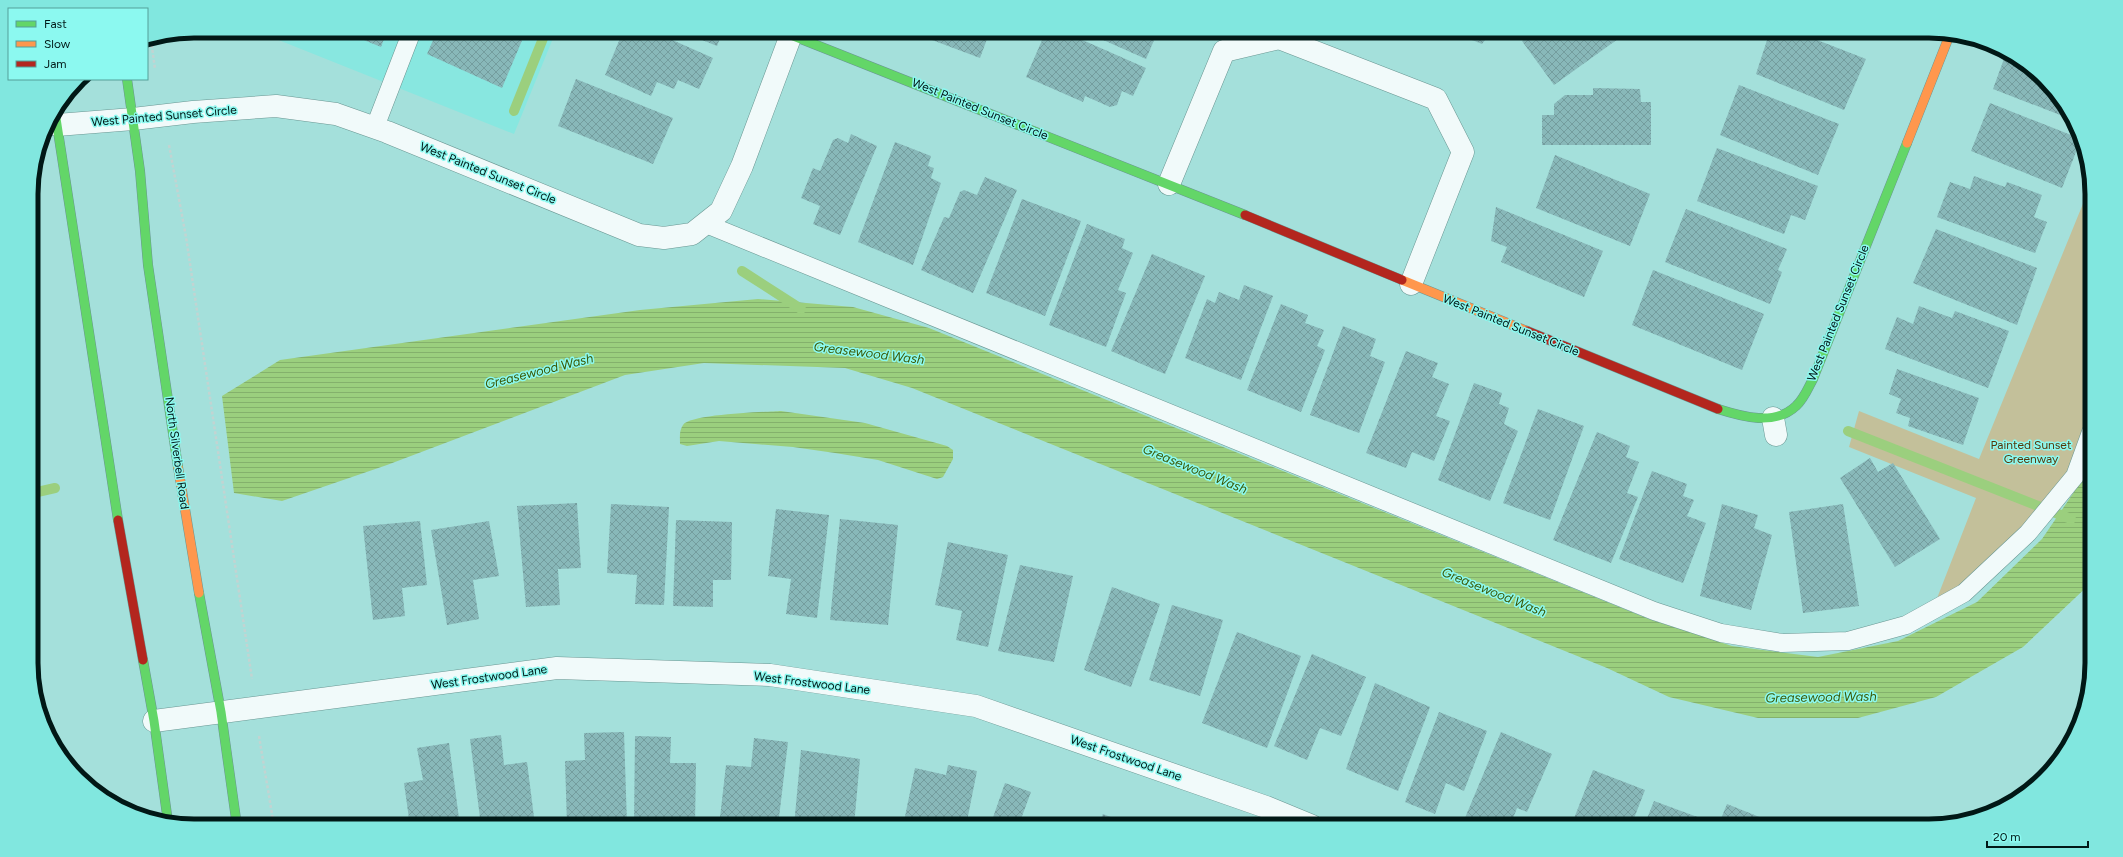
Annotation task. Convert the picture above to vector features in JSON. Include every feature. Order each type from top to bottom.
[{"type":"street","name":"West Painted Sunset Circle","points":[[57,119],[133,119],[193,112],[276,106],[336,114],[375,128],[639,235],[664,238],[692,234],[721,211],[742,166],[790,38]]},
{"type":"street","name":"West Painted Sunset Circle","points":[[804,38],[1169,184],[1709,406],[1775,426],[1795,407],[1813,379],[1948,39]]},
{"type":"street","points":[[1169,184],[1224,51],[1279,38],[1436,99],[1464,152],[1411,284]]},
{"type":"street","name":"North Silverbell Road","points":[[128,80],[140,171],[148,265],[187,524],[221,712],[236,819]]},
{"type":"street","points":[[56,121],[122,546],[154,721],[167,817]]},
{"type":"street","name":"West Frostwood Lane","points":[[154,721],[557,668],[770,675],[976,706],[1266,807],[1295,819]]},
{"type":"lane","points":[[375,128],[409,38]]},
{"type":"lane","points":[[706,224],[1654,611],[1721,633],[1782,643],[1848,641],[1906,625],[1964,593],[2028,533],[2075,476],[2085,448]]},
{"type":"path","points":[[152,44],[154,62]]},
{"type":"path","points":[[175,173],[186,237],[252,681]]},
{"type":"path","points":[[259,735],[273,819]]},
{"type":"shaded area","points":[[274,38],[553,38],[514,134]]},
{"type":"green space","name":"Painted Sunset Greenway","points":[[2085,199],[2085,441],[2069,481],[2028,540],[1934,606],[1976,498],[1849,447],[1859,411],[1979,459]]},
{"type":"water","points":[[758,299],[853,307],[929,328],[1649,619],[1732,646],[1818,657],[1898,641],[1977,602],[2042,539],[2074,492],[2085,464],[2085,589],[2023,647],[1936,697],[1858,718],[1758,718],[1669,697],[1607,668],[912,388],[845,368],[704,363],[625,375],[387,465],[282,501],[234,493],[222,396],[280,360],[640,310]]},
{"type":"water","points":[[781,411],[865,423],[947,446],[953,450],[953,459],[943,477],[937,479],[878,460],[793,447],[719,441],[687,446],[680,444],[681,430],[683,425],[689,421],[713,416]]},
{"type":"building","points":[[359,38],[384,38],[381,47]]},
{"type":"building","points":[[434,38],[523,38],[502,88],[427,54]]},
{"type":"building","points":[[620,38],[668,38],[713,58],[699,89],[678,80],[674,89],[657,82],[651,96],[605,75]]},
{"type":"building","points":[[697,38],[720,38],[717,46]]},
{"type":"building","points":[[927,38],[987,38],[980,58]]},
{"type":"building","points":[[1043,38],[1078,38],[1146,68],[1133,96],[1122,91],[1117,105],[1110,107],[1085,96],[1083,102],[1026,77]]},
{"type":"building","points":[[1099,38],[1155,38],[1146,59]]},
{"type":"building","points":[[1467,38],[1487,38],[1482,44]]},
{"type":"building","points":[[1526,38],[1619,38],[1554,85],[1522,41]]},
{"type":"building","points":[[1768,38],[1812,38],[1866,59],[1844,110],[1756,74]]},
{"type":"building","points":[[2004,58],[2016,64],[2032,77],[2053,99],[2064,117],[1993,89]]},
{"type":"building","points":[[576,79],[673,118],[653,164],[558,126]]},
{"type":"building","points":[[1739,85],[1839,124],[1818,175],[1720,135]]},
{"type":"building","points":[[1593,88],[1640,89],[1641,102],[1651,102],[1651,145],[1542,145],[1542,115],[1554,115],[1554,104],[1565,95],[1593,95]]},
{"type":"building","points":[[1990,103],[2074,136],[2078,147],[2062,188],[1971,151]]},
{"type":"building","points":[[851,134],[877,146],[840,235],[813,224],[820,206],[801,198],[813,168],[820,171],[833,140],[838,138],[848,143]]},
{"type":"building","points":[[895,142],[931,156],[928,166],[934,168],[931,178],[941,183],[913,265],[858,242]]},
{"type":"building","points":[[1717,148],[1818,186],[1805,220],[1791,215],[1784,234],[1697,201]]},
{"type":"building","points":[[1555,155],[1650,194],[1630,246],[1536,208]]},
{"type":"building","points":[[1974,176],[2005,187],[2007,182],[2042,195],[2034,217],[2047,222],[2035,253],[1937,217],[1950,182],[1970,189]]},
{"type":"building","points":[[985,177],[1017,190],[973,293],[921,270],[944,217],[949,218],[960,192],[964,190],[977,195]]},
{"type":"building","points":[[1022,199],[1081,221],[1045,316],[986,293]]},
{"type":"building","points":[[1496,207],[1603,251],[1584,297],[1501,262],[1507,247],[1491,241]]},
{"type":"building","points":[[1686,209],[1787,249],[1778,270],[1782,272],[1770,304],[1665,262]]},
{"type":"building","points":[[1087,224],[1125,239],[1122,248],[1133,253],[1118,290],[1126,293],[1106,347],[1049,325]]},
{"type":"building","points":[[1936,229],[2037,268],[2017,325],[1913,283]]},
{"type":"building","points":[[1152,254],[1205,276],[1165,374],[1111,351]]},
{"type":"building","points":[[1653,270],[1764,314],[1742,370],[1632,325]]},
{"type":"building","points":[[1244,285],[1273,296],[1241,380],[1185,358],[1207,299],[1215,303],[1219,292],[1239,300]]},
{"type":"building","points":[[1281,304],[1308,315],[1305,323],[1324,330],[1317,346],[1325,350],[1301,412],[1247,390]]},
{"type":"building","points":[[1919,306],[1952,318],[1955,311],[2009,331],[1988,388],[1885,349],[1897,317],[1913,324]]},
{"type":"building","points":[[1343,326],[1376,339],[1370,356],[1385,362],[1359,433],[1310,415]]},
{"type":"building","points":[[1406,351],[1438,363],[1432,377],[1449,384],[1436,416],[1450,421],[1434,461],[1412,452],[1406,468],[1366,453]]},
{"type":"building","points":[[1897,369],[1979,398],[1963,445],[1908,426],[1910,418],[1896,413],[1901,399],[1889,394]]},
{"type":"building","points":[[1474,383],[1502,393],[1499,404],[1509,408],[1504,424],[1518,431],[1490,501],[1438,480]]},
{"type":"building","points":[[1538,409],[1584,426],[1550,520],[1503,503]]},
{"type":"building","points":[[1597,432],[1630,446],[1626,457],[1639,462],[1627,493],[1638,497],[1611,563],[1553,540]]},
{"type":"building","points":[[1870,458],[1878,472],[1893,463],[1940,539],[1895,567],[1840,478]]},
{"type":"building","points":[[1652,471],[1687,484],[1683,496],[1694,500],[1687,516],[1706,523],[1683,583],[1619,559]]},
{"type":"building","points":[[577,503],[581,568],[558,569],[560,605],[526,607],[517,506]]},
{"type":"building","points":[[611,504],[669,507],[664,605],[635,604],[637,575],[607,573]]},
{"type":"building","points":[[1722,504],[1758,515],[1754,528],[1772,535],[1751,610],[1700,596]]},
{"type":"building","points":[[1843,504],[1859,606],[1803,613],[1789,512]]},
{"type":"building","points":[[776,509],[829,515],[817,618],[786,614],[791,579],[768,576]]},
{"type":"building","points":[[840,519],[898,525],[888,625],[830,620]]},
{"type":"building","points":[[676,520],[732,522],[731,580],[713,580],[713,607],[673,606]]},
{"type":"building","points":[[420,521],[427,585],[402,588],[405,616],[373,620],[363,526]]},
{"type":"building","points":[[489,521],[499,576],[473,580],[479,619],[447,625],[431,530]]},
{"type":"building","points":[[948,542],[1008,555],[988,647],[956,640],[962,611],[935,605]]},
{"type":"building","points":[[1020,565],[1073,576],[1054,662],[998,651]]},
{"type":"building","points":[[1112,587],[1160,604],[1131,687],[1084,670]]},
{"type":"building","points":[[1172,605],[1223,620],[1200,696],[1149,680]]},
{"type":"building","points":[[1237,632],[1301,656],[1267,748],[1202,723]]},
{"type":"building","points":[[1312,654],[1366,677],[1341,736],[1320,728],[1307,760],[1274,746]]},
{"type":"building","points":[[1375,683],[1430,707],[1398,791],[1346,769]]},
{"type":"building","points":[[1439,712],[1487,731],[1464,791],[1446,783],[1435,814],[1405,802]]},
{"type":"building","points":[[624,732],[627,819],[567,819],[565,761],[585,760],[584,733]]},
{"type":"building","points":[[1501,732],[1552,754],[1527,812],[1517,808],[1513,819],[1465,819]]},
{"type":"building","points":[[501,735],[504,765],[527,762],[534,819],[480,819],[470,739]]},
{"type":"building","points":[[635,736],[671,737],[670,763],[696,763],[695,819],[634,819]]},
{"type":"building","points":[[754,738],[788,742],[779,819],[720,819],[726,765],[751,767]]},
{"type":"building","points":[[449,743],[459,819],[409,819],[404,783],[423,780],[417,748]]},
{"type":"building","points":[[801,750],[860,759],[855,819],[795,819]]},
{"type":"building","points":[[948,765],[977,771],[967,819],[904,819],[915,768],[946,775]]},
{"type":"building","points":[[1593,770],[1645,790],[1634,819],[1574,819]]},
{"type":"building","points":[[1005,783],[1031,792],[1021,819],[992,819]]},
{"type":"building","points":[[1654,801],[1703,819],[1647,819]]},
{"type":"building","points":[[1727,804],[1764,819],[1721,819]]},
{"type":"building","points":[[1103,814],[1116,819],[1101,819]]},
{"type":"waterway","points":[[514,111],[543,38]]},
{"type":"waterway","points":[[742,271],[801,309]]},
{"type":"waterway","points":[[1848,431],[2071,519]]},
{"type":"waterway","name":"Greasewood Wash","points":[[38,492],[55,488]]},
{"type":"traffic: fast","points":[[799,38],[1245,215]]},
{"type":"traffic: fast","points":[[127,80],[140,171],[148,265],[178,467]]},
{"type":"traffic: fast","points":[[56,121],[118,520]]},
{"type":"traffic: fast","points":[[1718,409],[1748,417],[1769,418],[1788,412],[1796,406],[1806,393],[1813,379],[1907,143]]},
{"type":"traffic: fast","points":[[199,593],[221,712],[236,819]]},
{"type":"traffic: fast","points":[[143,660],[154,721],[167,817]]},
{"type":"traffic: slow","points":[[1907,143],[1948,39]]},
{"type":"traffic: slow","points":[[1402,280],[1527,331]]},
{"type":"traffic: slow","points":[[178,467],[199,593]]},
{"type":"traffic: jam","points":[[1245,215],[1402,280]]},
{"type":"traffic: jam","points":[[1527,331],[1718,409]]},
{"type":"traffic: jam","points":[[118,520],[143,660]]}]
